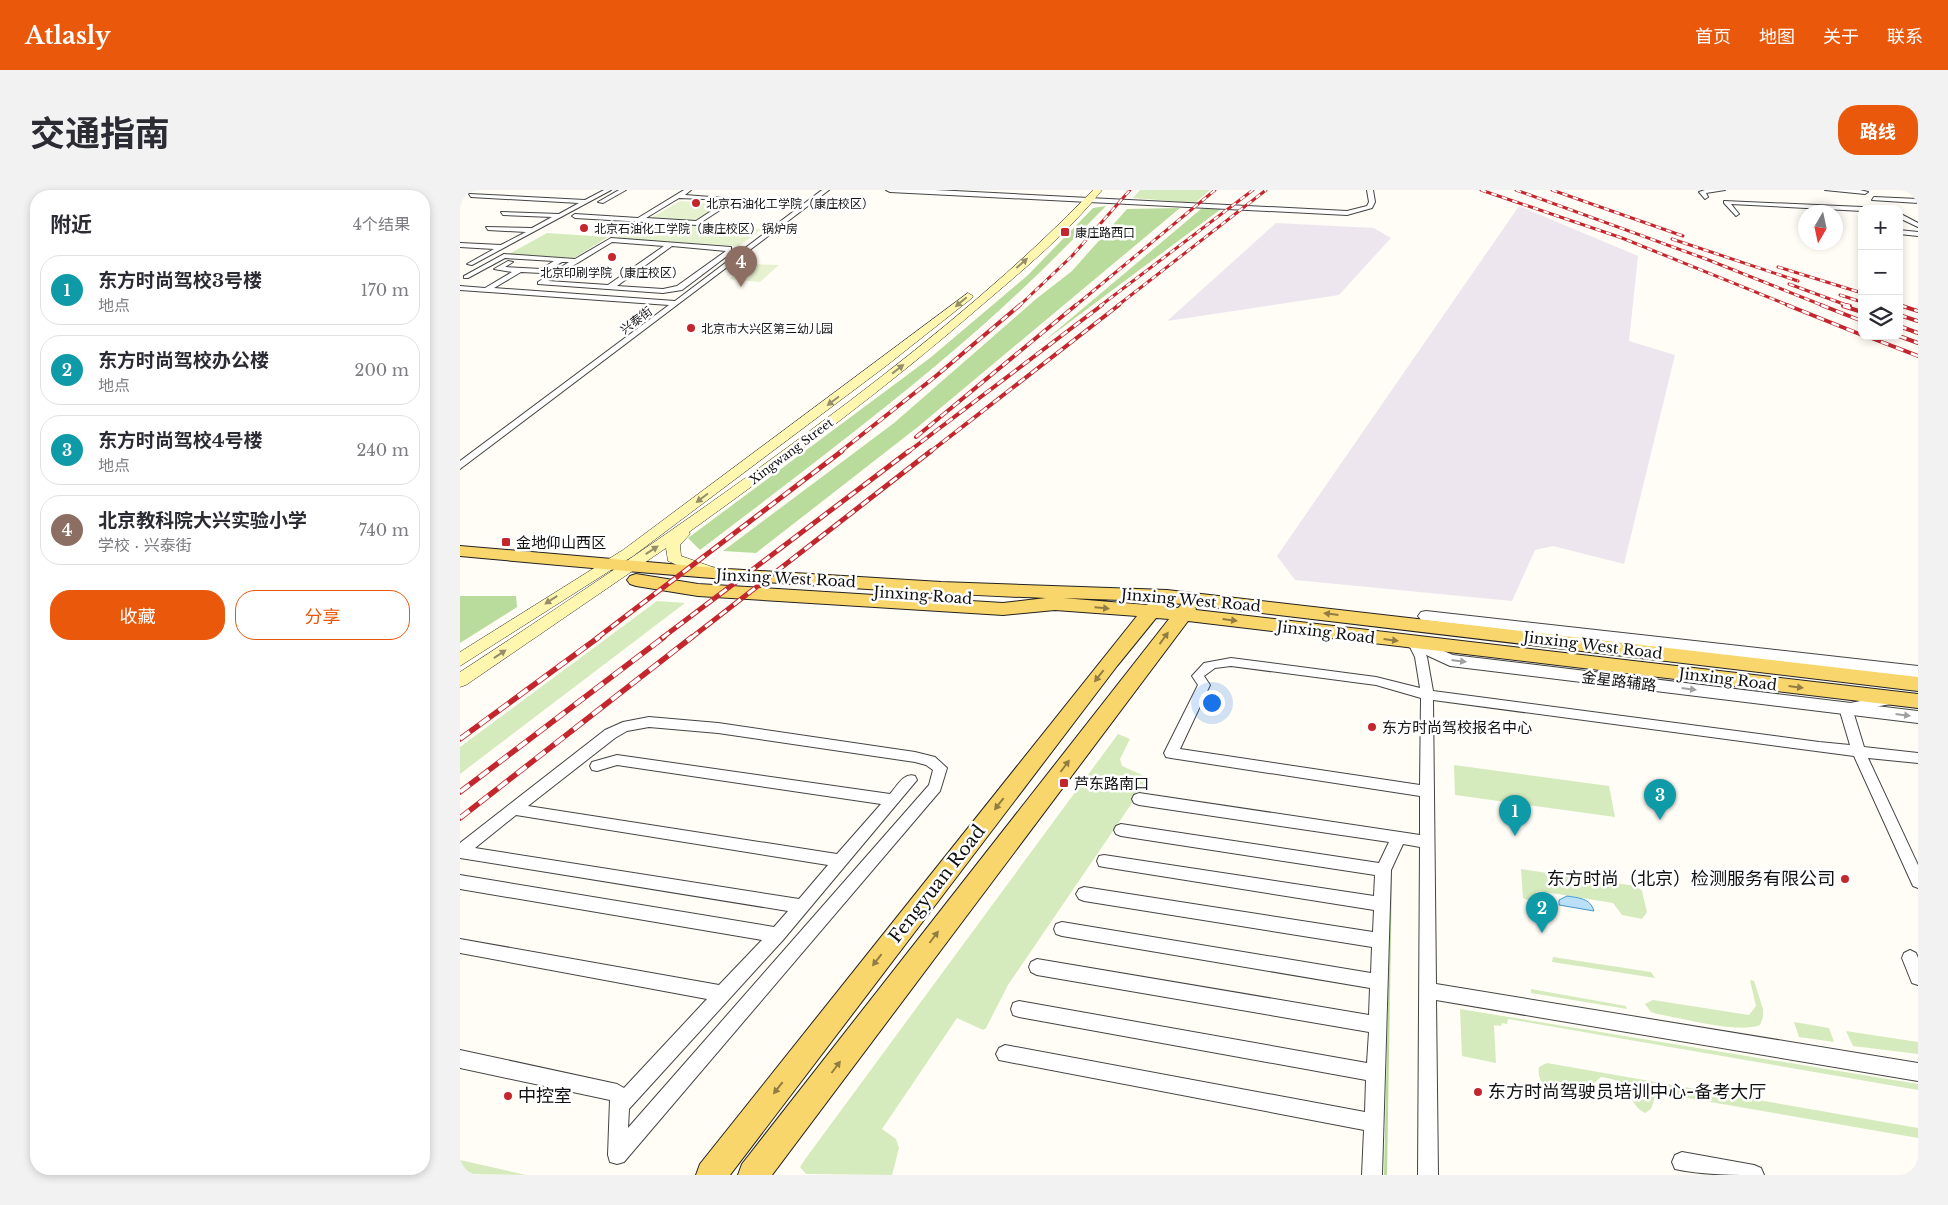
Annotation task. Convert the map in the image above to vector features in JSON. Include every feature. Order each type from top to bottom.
[{"type":"main road","name":"Xingwang Street","points":[[999,268],[1083,195],[1098,190]]},
{"type":"main road","name":"Xingwang Street","points":[[460,660],[692,524],[838,416],[942,334],[1052,237],[1083,195]]},
{"type":"main road","name":"Xingwang Street","points":[[460,681],[609,571],[882,364],[979,286]]},
{"type":"main road","points":[[692,524],[673,544],[671,553],[673,558],[694,567],[728,575]]},
{"type":"main road","name":"Jinxing West Road","points":[[460,551],[609,571]]},
{"type":"main road","name":"Jinxing West Road","points":[[460,560],[609,571],[666,571],[941,588],[1086,592],[1159,603]]},
{"type":"main road","points":[[666,571],[707,565],[991,582],[1086,592]]},
{"type":"main road","name":"Jinxing Road","points":[[609,571],[698,590],[1003,610],[1053,604],[1159,603],[1188,606],[1414,643],[1918,701]]},
{"type":"main road","name":"Fengyuan Road","points":[[711,1175],[1115,656],[1159,603]]},
{"type":"main road","name":"Jinxing West Road","points":[[1188,606],[1918,684]]},
{"type":"main road","name":"Fengyuan Road","points":[[753,1175],[1188,606]]},
{"type":"main road","points":[[1115,656],[1124,656],[1133,661],[1137,672]]},
{"type":"street","points":[[589,190],[607,190]]},
{"type":"street","points":[[460,261],[472,263],[607,190]]},
{"type":"street","points":[[557,226],[623,190]]},
{"type":"street","points":[[639,220],[688,190]]},
{"type":"street","name":"兴泰街","points":[[460,466],[826,190]]},
{"type":"street","points":[[890,190],[1044,198],[1083,195],[1347,213],[1370,207],[1372,202],[1370,190]]},
{"type":"street","points":[[1705,197],[1702,192],[1722,190]]},
{"type":"street","points":[[1828,190],[1864,191],[1882,205]]},
{"type":"street","points":[[471,195],[586,202]]},
{"type":"street","points":[[575,216],[697,223],[734,199],[678,196]]},
{"type":"street","points":[[1044,198],[1059,203],[1062,207]]},
{"type":"street","points":[[1874,199],[1918,201]]},
{"type":"street","points":[[1904,200],[1918,209]]},
{"type":"street","points":[[1736,214],[1726,202],[1858,210]]},
{"type":"street","points":[[503,213],[560,216]]},
{"type":"street","points":[[1903,217],[1916,224]]},
{"type":"street","points":[[488,228],[533,230]]},
{"type":"street","points":[[1903,232],[1918,234]]},
{"type":"street","points":[[611,240],[671,244],[729,248],[729,252],[679,288],[663,291],[540,283],[611,240]]},
{"type":"street","points":[[608,288],[671,244]]},
{"type":"street","points":[[460,245],[502,247]]},
{"type":"street","points":[[466,277],[504,256],[577,261]]},
{"type":"street","points":[[518,257],[497,269],[542,272],[561,260]]},
{"type":"street","points":[[486,290],[520,270]]},
{"type":"street","points":[[460,288],[676,303]]},
{"type":"street","points":[[1426,616],[1918,672]]},
{"type":"street","points":[[1414,643],[1421,657],[1427,695],[1428,1175]]},
{"type":"street","name":"金星路辅路","points":[[1414,643],[1450,660],[1918,717]]},
{"type":"street","points":[[1428,792],[1171,753],[1204,685],[1198,676],[1203,667],[1213,663],[1231,662],[1376,682],[1427,695],[1859,752],[1918,758]]},
{"type":"street","points":[[1898,699],[1845,708],[1859,752],[1918,881]]},
{"type":"street","points":[[460,851],[617,730],[652,721],[697,728],[718,728],[915,757],[930,761],[940,768],[935,787],[616,1155],[620,1105],[617,1093],[460,1060]]},
{"type":"street","points":[[598,766],[617,760],[892,800]]},
{"type":"street","points":[[620,1105],[777,935],[910,780]]},
{"type":"street","points":[[1139,799],[1428,842]]},
{"type":"street","points":[[513,810],[841,861]]},
{"type":"street","points":[[1121,830],[1383,870]]},
{"type":"street","points":[[1372,1175],[1383,870],[1399,838]]},
{"type":"street","points":[[460,851],[802,906]]},
{"type":"street","points":[[1104,861],[1382,904]]},
{"type":"street","points":[[460,882],[777,935]]},
{"type":"street","points":[[1084,894],[1380,942]]},
{"type":"street","points":[[1062,929],[1379,982]]},
{"type":"street","points":[[460,946],[723,994]]},
{"type":"street","points":[[1910,958],[1918,977]]},
{"type":"street","points":[[1037,967],[1378,1025]]},
{"type":"street","points":[[1428,991],[1918,1072]]},
{"type":"street","points":[[1019,1009],[1376,1073]]},
{"type":"street","points":[[1005,1054],[1374,1123]]},
{"type":"street","points":[[1682,1162],[1754,1175]]},
{"type":"shaded area","points":[[1519,206],[1638,256],[1629,341],[1675,355],[1624,564],[1553,546],[1535,550],[1512,601],[1295,580],[1277,556]]},
{"type":"shaded area","points":[[1276,223],[1374,228],[1391,238],[1339,295],[1167,321]]},
{"type":"green space","points":[[1140,190],[1210,190],[1195,203],[1133,198]]},
{"type":"green space","points":[[680,201],[722,204],[696,221],[651,218]]},
{"type":"green space","points":[[1106,206],[1012,299],[922,377],[859,428],[700,550],[688,538],[930,358],[1028,275],[1093,208]]},
{"type":"green space","points":[[1180,208],[919,426],[756,553],[723,551],[894,423],[1036,299],[1072,271],[1127,209]]},
{"type":"green space","points":[[1201,209],[1221,209],[1043,342]]},
{"type":"green space","points":[[641,222],[762,229],[739,246],[614,239]]},
{"type":"green space","points":[[547,233],[608,237],[574,258],[509,254]]},
{"type":"green space","points":[[750,264],[779,265],[760,282],[729,279]]},
{"type":"green space","points":[[460,596],[516,596],[517,607],[460,643]]},
{"type":"green space","points":[[657,601],[685,603],[460,774],[460,747]]},
{"type":"green space","points":[[1118,734],[1130,739],[1120,759],[1122,766],[1149,778],[1008,985],[986,1028],[983,1030],[957,1018],[882,1129],[896,1139],[899,1148],[892,1175],[806,1174],[800,1167],[806,1158]]},
{"type":"green space","points":[[1454,765],[1609,786],[1615,817],[1455,795]]},
{"type":"green space","points":[[1521,869],[1636,886],[1642,891],[1647,912],[1642,919],[1622,915],[1613,903],[1539,891],[1536,892],[1533,902],[1523,898]]},
{"type":"green space","points":[[1391,876],[1387,1175],[1384,1175]]},
{"type":"green space","points":[[1553,957],[1651,972],[1655,978],[1552,962]]},
{"type":"green space","points":[[1750,980],[1754,981],[1763,1009],[1760,1025],[1738,1028],[1724,1027],[1657,1014],[1651,1012],[1645,1004],[1653,1000],[1749,1015],[1756,1006]]},
{"type":"green space","points":[[1531,989],[1626,1006],[1627,1009],[1531,993]]},
{"type":"green space","points":[[1460,1009],[1918,1084],[1918,1090],[1508,1019],[1507,1024],[1502,1023],[1501,1026],[1494,1025],[1496,1063],[1462,1056]]},
{"type":"green space","points":[[1794,1022],[1829,1028],[1834,1042],[1799,1037]]},
{"type":"green space","points":[[1846,1031],[1918,1042],[1918,1054],[1853,1046]]},
{"type":"green space","points":[[1547,1063],[1918,1128],[1918,1138],[1660,1094],[1655,1097],[1651,1109],[1645,1113],[1634,1103],[1625,1087],[1612,1079],[1601,1077],[1585,1092],[1576,1096],[1560,1095],[1553,1092],[1546,1088],[1539,1075],[1539,1067]]},
{"type":"green space","points":[[460,1160],[526,1175],[460,1174]]},
{"type":"water","points":[[1567,896],[1587,901],[1594,911],[1559,905],[1559,900]]},
{"type":"railway","points":[[1019,306],[1072,256],[1130,190]]},
{"type":"railway","points":[[1075,306],[1215,190]]},
{"type":"railway","points":[[1100,306],[1253,190]]},
{"type":"railway","points":[[1117,306],[1266,190]]},
{"type":"railway","points":[[1481,190],[1622,238],[1790,306]]},
{"type":"railway","points":[[1516,190],[1706,259],[1824,306]]},
{"type":"railway","points":[[1552,190],[1683,236]]},
{"type":"railway","points":[[1672,239],[1798,281]]},
{"type":"railway","points":[[1778,267],[1858,292]]},
{"type":"railway","points":[[1789,284],[1847,305]]},
{"type":"railway","points":[[1840,295],[1858,301]]},
{"type":"railway","points":[[840,452],[936,376],[1020,305]]},
{"type":"railway","points":[[916,437],[1076,305]]},
{"type":"railway","points":[[908,452],[1102,305]]},
{"type":"railway","points":[[930,452],[1119,305]]},
{"type":"railway","points":[[1787,305],[1858,333]]},
{"type":"railway","points":[[1821,305],[1858,319]]},
{"type":"railway","points":[[1843,306],[1858,311]]},
{"type":"railway","points":[[1903,306],[1918,311]]},
{"type":"railway","points":[[1903,316],[1918,321]]},
{"type":"railway","points":[[1903,327],[1918,333]]},
{"type":"railway","points":[[1903,337],[1918,343]]},
{"type":"railway","points":[[1876,340],[1918,356]]},
{"type":"railway","points":[[597,638],[842,451]]},
{"type":"railway","points":[[662,638],[909,451]]},
{"type":"railway","points":[[691,638],[931,451]]},
{"type":"railway","points":[[460,739],[599,637]]},
{"type":"railway","points":[[460,792],[664,637]]},
{"type":"railway","points":[[460,818],[692,637]]},
{"type":"place","name":"北京石油化工学院（康庄校区）","points":[[696,203]]},
{"type":"place","name":"北京石油化工学院（康庄校区）锅炉房","points":[[584,228]]},
{"type":"place","name":"康庄路西口","points":[[1065,232]]},
{"type":"place","name":"北京印刷学院（康庄校区）","points":[[612,257]]},
{"type":"place","name":"北京教科院大兴实验小学","points":[[741,287]]},
{"type":"place","name":"北京市大兴区第三幼儿园","points":[[691,328]]},
{"type":"place","name":"金地仰山西区","points":[[506,542]]},
{"type":"place","name":"东方时尚驾校报名中心","points":[[1372,727]]},
{"type":"place","name":"芦东路南口","points":[[1064,783]]},
{"type":"place","name":"东方时尚驾校4号楼","points":[[1660,820]]},
{"type":"place","name":"东方时尚驾校3号楼","points":[[1515,836]]},
{"type":"place","name":"东方时尚（北京）检测服务有限公司","points":[[1845,879]]},
{"type":"place","name":"东方时尚驾校办公楼","points":[[1542,933]]},
{"type":"place","name":"东方时尚驾驶员培训中心-备考大厅","points":[[1478,1092]]},
{"type":"place","name":"中控室","points":[[508,1096]]}]
